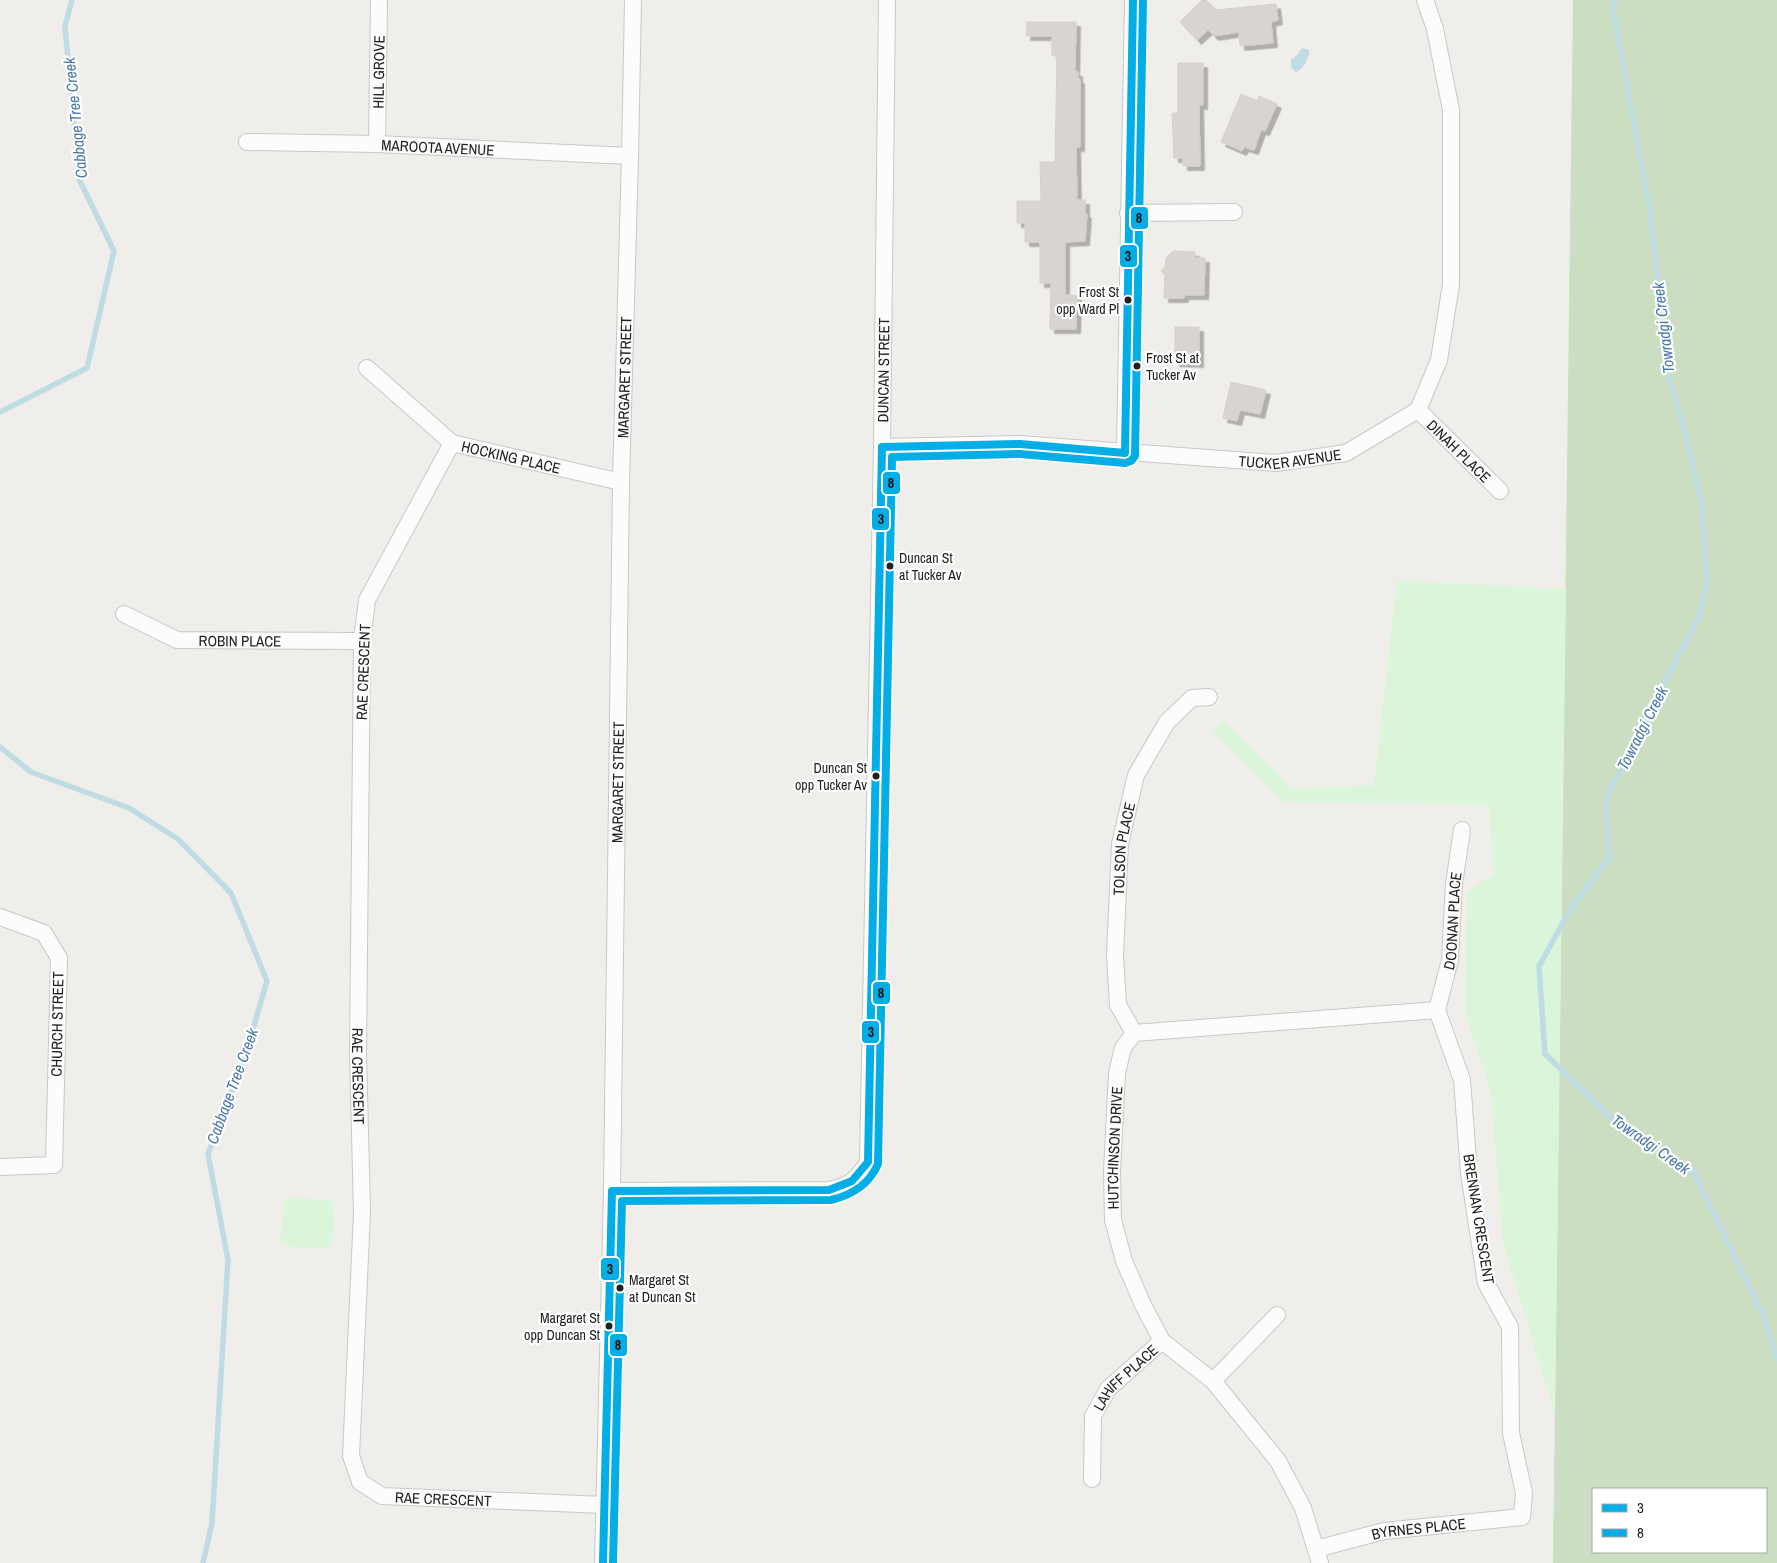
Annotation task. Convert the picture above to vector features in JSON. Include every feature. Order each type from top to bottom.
[{"type":"street","name":"HILL GROVE","points":[[377,144],[379,0]]},
{"type":"street","name":"MARGARET STREET","points":[[604,1563],[612,1190],[621,482],[630,156],[632,0]]},
{"type":"street","name":"DUNCAN STREET","points":[[612,1190],[829,1190],[848,1185],[860,1175],[868,1162],[882,447],[887,0]]},
{"type":"street","points":[[1125,453],[1133,0]]},
{"type":"street","points":[[1418,410],[1438,360],[1451,284],[1451,110],[1436,29],[1425,0]]},
{"type":"street","name":"MAROOTA AVENUE","points":[[247,142],[377,144],[630,156]]},
{"type":"street","points":[[1128,213],[1234,212]]},
{"type":"street","name":"HOCKING PLACE","points":[[367,368],[452,443],[621,482]]},
{"type":"street","name":"TUCKER AVENUE","points":[[882,447],[1020,444],[1276,464],[1346,453],[1418,410]]},
{"type":"street","name":"DINAH PLACE","points":[[1418,410],[1500,491]]},
{"type":"street","name":"RAE CRESCENT","points":[[452,443],[367,600],[362,641],[358,1053],[362,1212],[351,1456],[360,1482],[382,1496],[604,1505]]},
{"type":"street","name":"ROBIN PLACE","points":[[124,614],[177,640],[362,641]]},
{"type":"street","name":"TOLSON PLACE","points":[[1134,1033],[1118,1005],[1114,955],[1120,844],[1136,775],[1167,722],[1192,698],[1209,697]]},
{"type":"street","name":"DOONAN PLACE","points":[[1437,1010],[1450,960],[1454,884],[1462,830]]},
{"type":"street","name":"CHURCH STREET","points":[[0,917],[44,933],[59,958],[54,1166],[0,1167]]},
{"type":"street","points":[[1134,1033],[1437,1010]]},
{"type":"street","name":"BRENNAN CRESCENT","points":[[1437,1010],[1462,1080],[1469,1173],[1486,1283],[1510,1327],[1511,1433],[1524,1493],[1522,1517]]},
{"type":"street","name":"HUTCHINSON DRIVE","points":[[1134,1033],[1123,1048],[1117,1073],[1112,1172],[1113,1220],[1124,1261],[1143,1305],[1162,1341],[1213,1381],[1278,1461],[1303,1508],[1318,1556]]},
{"type":"street","points":[[1213,1381],[1277,1315]]},
{"type":"street","name":"LAHIFF PLACE","points":[[1092,1479],[1093,1416],[1108,1389],[1162,1341]]},
{"type":"street","name":"BYRNES PLACE","points":[[1318,1556],[1384,1531],[1522,1517]]},
{"type":"green space","points":[[1573,0],[1777,0],[1777,1563],[1553,1563]]},
{"type":"green space","points":[[1397,581],[1566,589],[1555,1415],[1503,1243],[1490,1087],[1465,1014],[1467,892],[1493,875],[1489,805],[1284,802],[1212,730],[1223,720],[1292,788],[1374,786]]},
{"type":"green space","points":[[285,1197],[333,1201],[334,1229],[331,1246],[307,1248],[282,1244],[280,1239]]},
{"type":"water","points":[[1302,48],[1309,50],[1308,56],[1303,66],[1296,72],[1291,67],[1291,60]]},
{"type":"building","points":[[1202,0],[1206,0],[1216,10],[1276,4],[1278,20],[1271,22],[1273,43],[1240,46],[1239,32],[1214,36],[1208,30],[1197,40],[1180,22]]},
{"type":"building","points":[[1027,22],[1076,22],[1075,72],[1078,72],[1078,79],[1080,79],[1080,147],[1076,147],[1077,200],[1085,200],[1085,213],[1087,214],[1085,241],[1065,242],[1065,295],[1077,296],[1076,329],[1050,329],[1051,283],[1040,283],[1040,242],[1025,242],[1025,223],[1017,223],[1017,201],[1041,201],[1040,162],[1055,162],[1057,56],[1052,55],[1052,36],[1026,36]]},
{"type":"building","points":[[1178,63],[1203,63],[1203,105],[1199,105],[1200,166],[1183,166],[1183,158],[1174,158],[1172,113],[1178,113]]},
{"type":"building","points":[[1241,94],[1257,101],[1259,96],[1277,104],[1265,131],[1261,130],[1254,150],[1244,147],[1242,151],[1221,142]]},
{"type":"building","points":[[1173,251],[1195,252],[1195,258],[1205,258],[1204,295],[1164,298],[1165,275],[1161,271],[1165,267],[1166,258]]},
{"type":"building","points":[[1175,327],[1199,327],[1199,363],[1175,362]]},
{"type":"building","points":[[1231,382],[1266,390],[1260,414],[1240,410],[1237,421],[1223,418]]},
{"type":"waterway","name":"Cabbage Tree Creek","points":[[0,412],[87,368],[114,251],[79,179],[65,26],[72,0]]},
{"type":"waterway","name":"Towradgi Creek","points":[[1615,0],[1613,9],[1651,216],[1667,371],[1686,435],[1702,506],[1707,584],[1699,617],[1606,798],[1609,858],[1570,910],[1539,966],[1545,1054],[1620,1126],[1693,1171],[1763,1314],[1777,1360]]},
{"type":"waterway","name":"Cabbage Tree Creek","points":[[0,747],[31,772],[129,808],[178,839],[231,893],[267,981],[246,1053],[208,1154],[228,1260],[212,1523],[203,1563]]},
{"type":"transit line","name":"3","points":[[603,1563],[612,1191],[829,1190],[852,1181],[868,1162],[882,447],[1020,444],[1125,453],[1133,0]]},
{"type":"transit line","name":"8","points":[[613,1563],[622,1201],[831,1200],[859,1188],[870,1178],[878,1164],[892,457],[1020,454],[1125,463],[1131,461],[1135,456],[1143,0]]},
{"type":"place","name":"Frost St opp Ward Pl","points":[[1128,300]]},
{"type":"place","name":"Frost St at Tucker Av","points":[[1137,366]]},
{"type":"place","name":"Duncan St at Tucker Av","points":[[890,566]]},
{"type":"place","name":"Duncan St opp Tucker Av","points":[[876,776]]},
{"type":"place","name":"Margaret St at Duncan St","points":[[620,1288]]},
{"type":"place","name":"Margaret St opp Duncan St","points":[[609,1326]]}]
